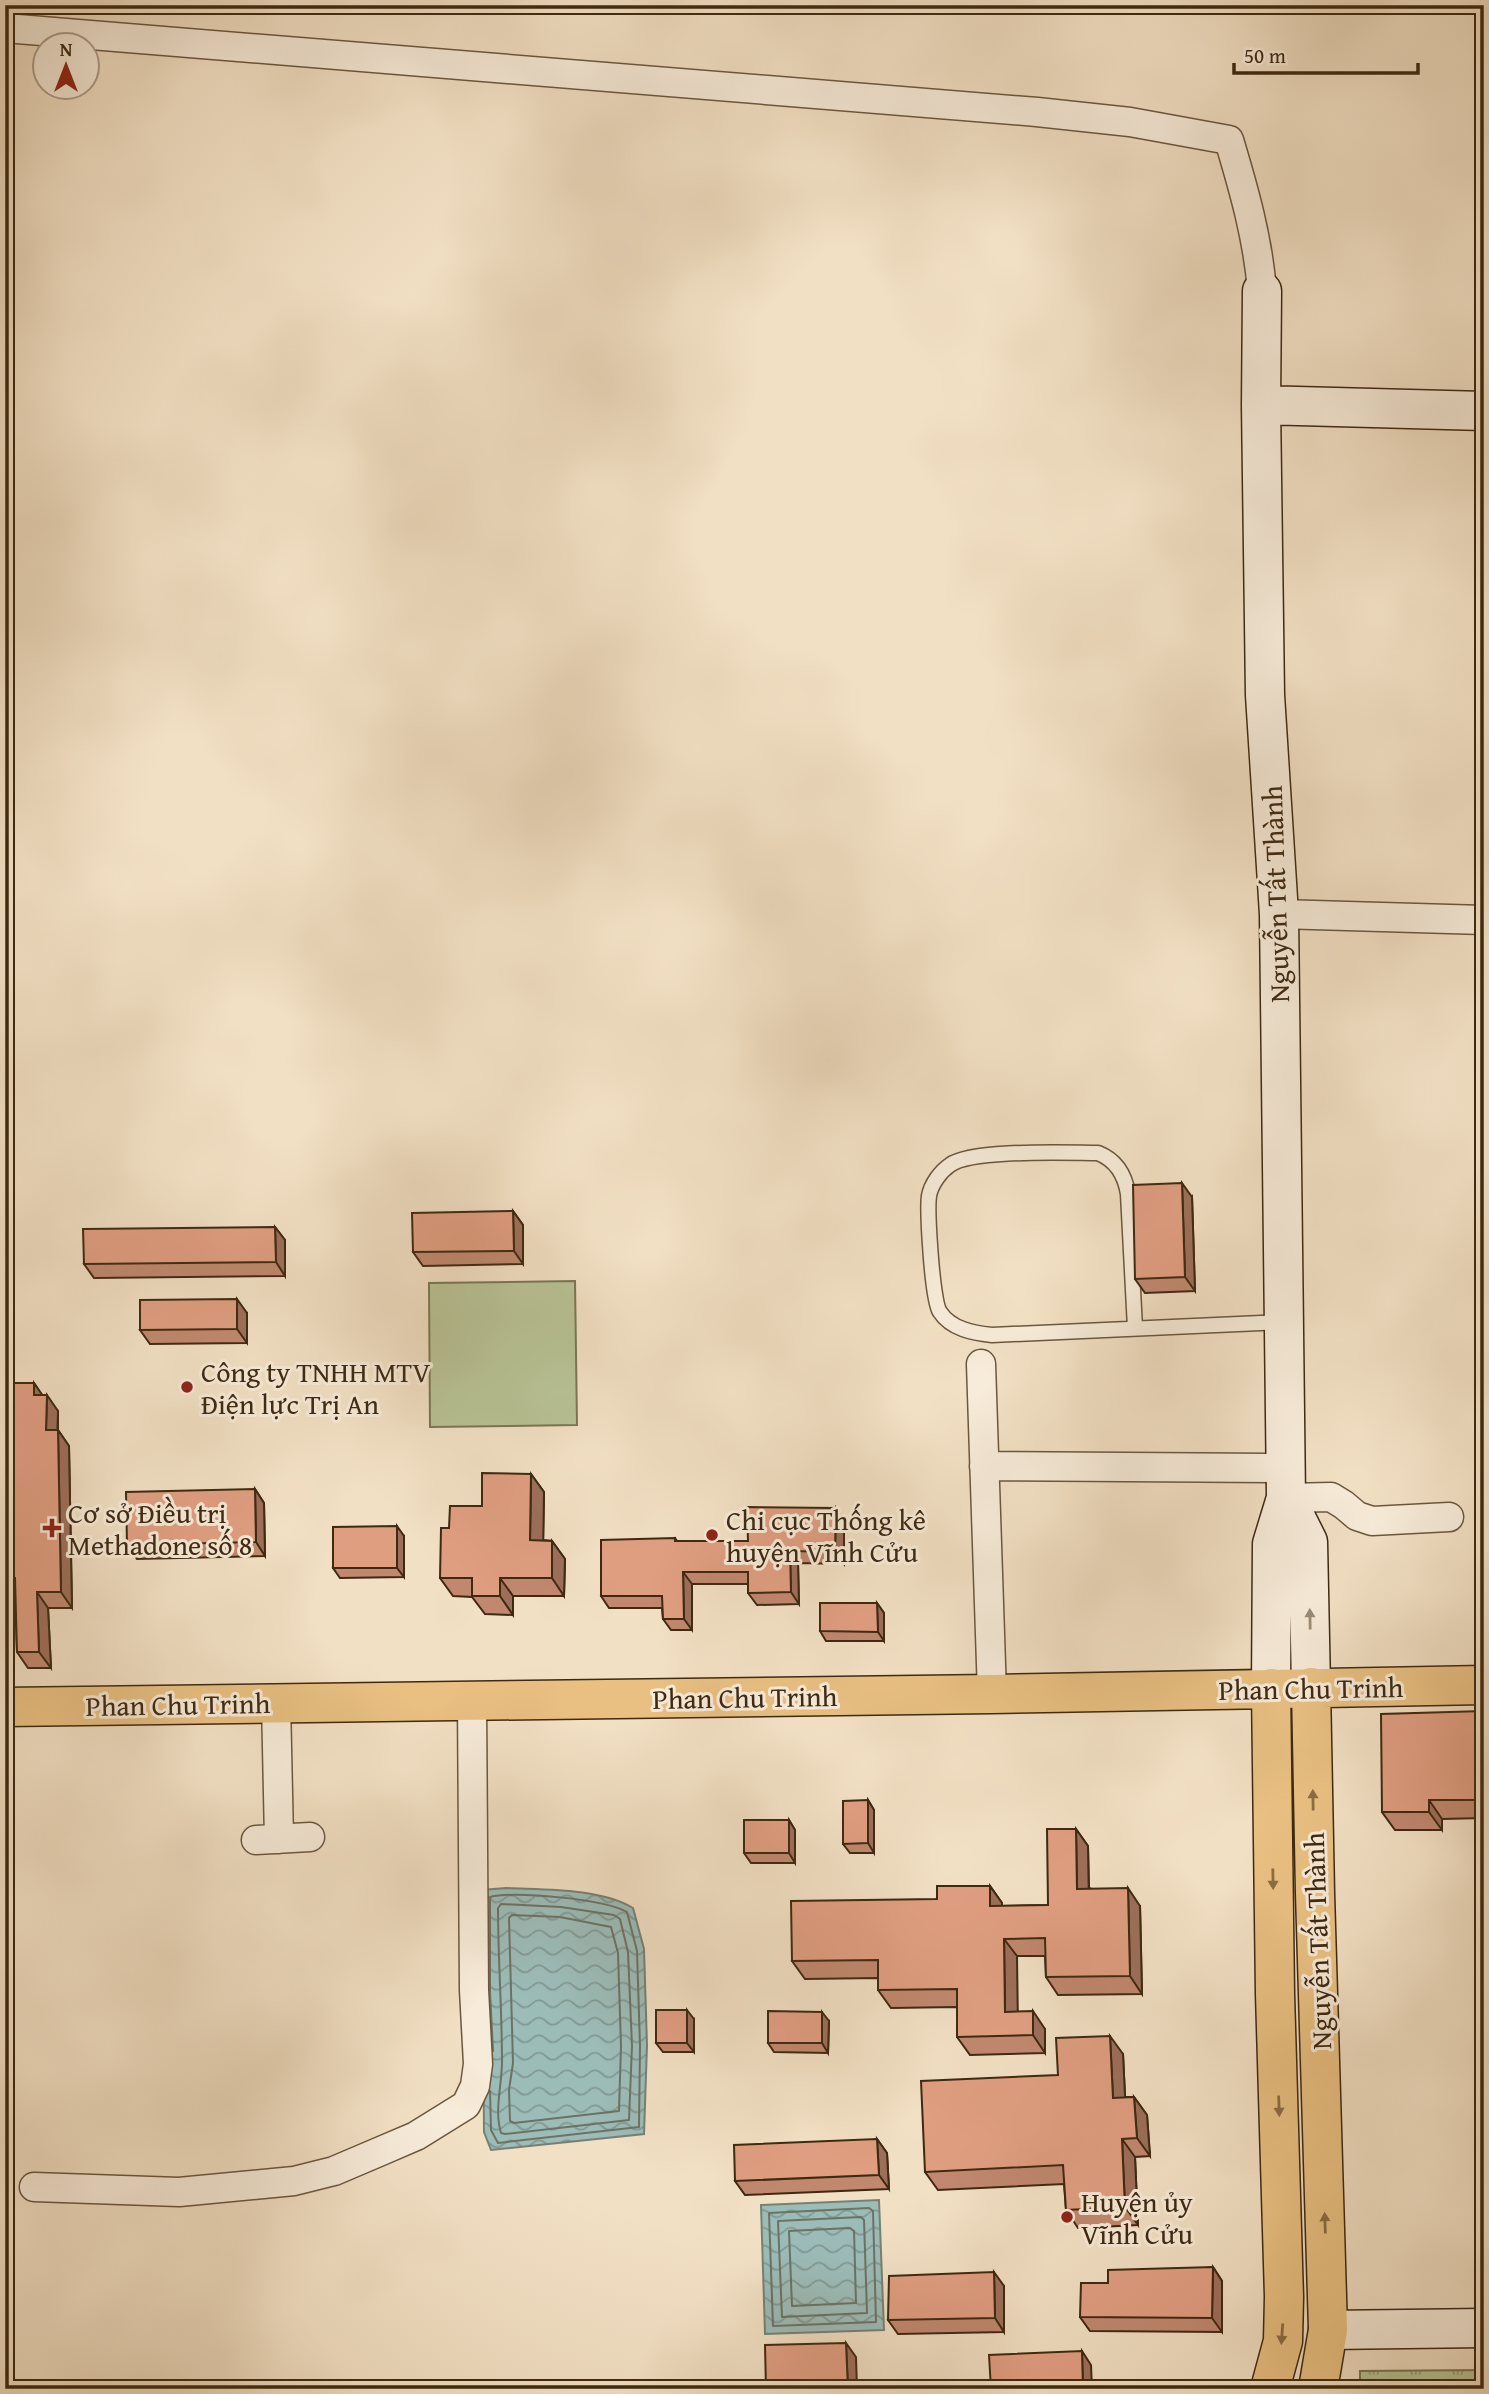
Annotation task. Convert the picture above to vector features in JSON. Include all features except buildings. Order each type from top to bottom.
[{"type":"main road","name":"Nguyễn Tất Thành","points":[[1262,291],[1265,695],[1279,914],[1285,1483],[1272,1544],[1270,1688],[1283,2340],[1270,2389]]},
{"type":"main road","points":[[1261,405],[1484,411]]},
{"type":"main road","name":"Nguyễn Tất Thành","points":[[1285,1483],[1308,1542],[1328,2330],[1318,2389]]},
{"type":"main road","name":"Phan Chu Trinh","points":[[5,1707],[1484,1685]]},
{"type":"main road","points":[[1283,2274],[1326,2275]]},
{"type":"main road","points":[[1328,2330],[1484,2328]]},
{"type":"street","points":[[5,28],[1050,114],[1130,122],[1229,140],[1248,207],[1259,260],[1262,291]]},
{"type":"street","points":[[1279,914],[1484,920]]},
{"type":"street","points":[[981,1364],[992,1694]]},
{"type":"street","points":[[984,1466],[1285,1483],[1331,1497],[1357,1517],[1372,1521],[1449,1517]]},
{"type":"street","points":[[34,2188],[179,2192],[294,2180],[334,2171],[416,2136],[466,2105],[475,2086],[478,2064],[474,1990],[472,1701]]},
{"type":"street","points":[[276,1702],[267,1840],[310,1837]]},
{"type":"lane","points":[[1135,1328],[1128,1194],[1125,1179],[1108,1157],[1088,1153],[969,1157],[947,1166],[929,1196],[934,1297],[936,1306],[948,1321],[962,1330],[992,1335],[1283,1322]]},
{"type":"green space","points":[[575,1281],[577,1425],[430,1427],[429,1283]]},
{"type":"green space","points":[[1484,2370],[1484,2389],[1360,2389],[1360,2371]]},
{"type":"water","points":[[506,1888],[588,1893],[619,1901],[633,1908],[644,1949],[647,2045],[644,2134],[491,2150],[484,2132],[482,1890]]},
{"type":"water","points":[[879,2200],[884,2330],[765,2334],[761,2205]]},
{"type":"place","name":"Công ty TNHH MTV Điện lực Trị An","points":[[187,1387]]},
{"type":"place","name":"Cơ sở Điều trị Methadone số 8","points":[[52,1528]]},
{"type":"place","name":"Chi cục Thống kê huyện Vĩnh Cửu","points":[[712,1535]]},
{"type":"place","name":"Huyện ủy Vĩnh Cửu","points":[[1067,2217]]}]
